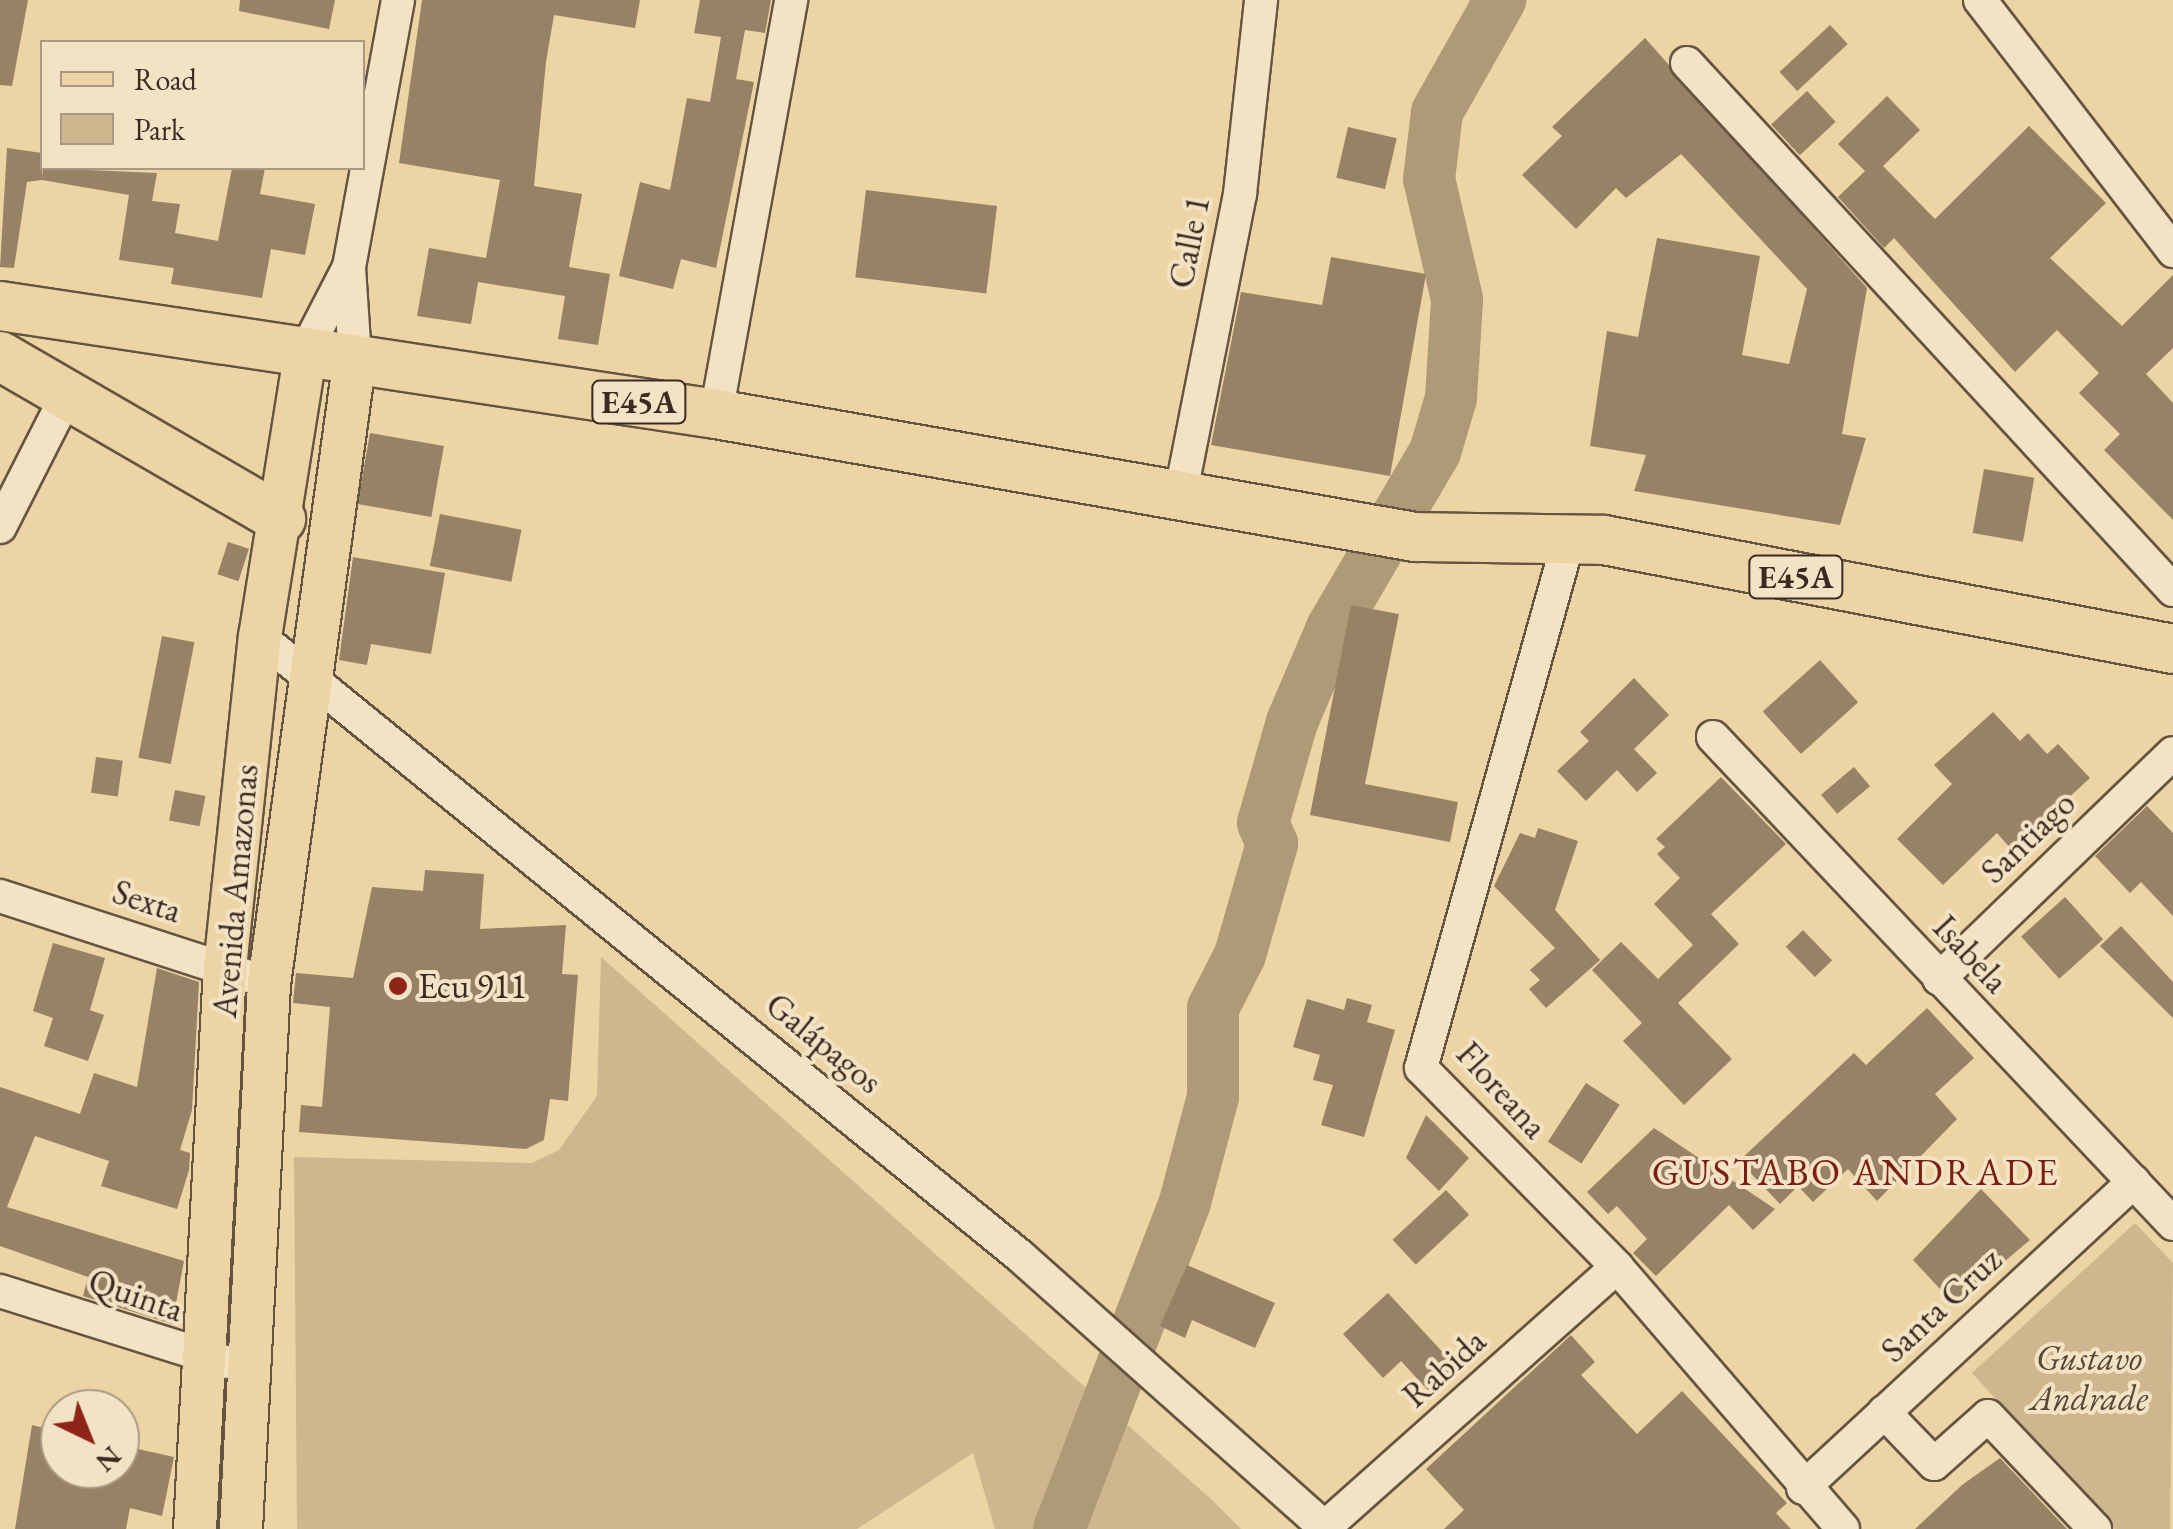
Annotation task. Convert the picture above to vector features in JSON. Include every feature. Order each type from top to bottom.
[{"type":"highway","name":"E45A","points":[[0,306],[716,414],[1415,537],[1604,540],[2173,650]]},
{"type":"highway","points":[[0,356],[281,519]]},
{"type":"main road","name":"Avenida Amazonas","points":[[195,1529],[226,968],[260,637],[306,350]]},
{"type":"main road","name":"Avenida Amazonas","points":[[241,1529],[270,984],[356,358]]},
{"type":"street","name":"Avenida Amazonas","points":[[356,358],[349,267],[398,0]]},
{"type":"street","points":[[716,414],[791,0]]},
{"type":"street","name":"Calle 1","points":[[1180,497],[1240,194],[1261,0]]},
{"type":"street","points":[[1980,0],[2173,251]]},
{"type":"street","points":[[1687,63],[2173,590]]},
{"type":"street","name":"Avenida Amazonas","points":[[306,350],[349,267]]},
{"type":"street","points":[[0,527],[67,395]]},
{"type":"street","name":"Floreana","points":[[1568,542],[1421,1068],[1617,1268],[1803,1488],[1843,1529]]},
{"type":"street","name":"Galápagos","points":[[260,637],[311,673],[1029,1264],[1325,1529]]},
{"type":"street","name":"Isabela","points":[[1713,736],[2173,1224]]},
{"type":"street","name":"Santiago","points":[[1939,979],[2173,753]]},
{"type":"street","name":"Sexta","points":[[0,896],[270,984]]},
{"type":"street","name":"Santa Cruz","points":[[1803,1488],[2134,1182]]},
{"type":"street","name":"Rabida","points":[[1325,1529],[1617,1268]]},
{"type":"street","name":"Quinta","points":[[0,1291],[202,1360],[249,1364]]},
{"type":"street","points":[[1884,1412],[1934,1464],[1988,1416],[2096,1529]]},
{"type":"green space","points":[[601,957],[1241,1529],[995,1529],[973,1453],[857,1529],[297,1529],[294,1157],[532,1163],[559,1150],[597,1096]]},
{"type":"green space","name":"Gustavo Andrade","points":[[2135,1223],[2173,1263],[2170,1529],[2115,1529],[1972,1373]]},
{"type":"building","points":[[0,0],[28,0],[12,86],[0,85]]},
{"type":"building","points":[[240,0],[335,0],[329,29],[239,11]]},
{"type":"building","points":[[422,0],[640,0],[635,28],[554,15],[546,62],[534,186],[582,194],[569,267],[610,274],[598,345],[558,339],[565,296],[478,282],[471,324],[417,316],[429,248],[486,258],[500,180],[399,163]]},
{"type":"building","points":[[700,0],[771,0],[765,33],[745,30],[736,79],[754,82],[716,268],[681,259],[673,289],[619,276],[640,182],[670,190],[687,98],[710,102],[721,37],[694,33]]},
{"type":"building","points":[[1830,25],[1848,44],[1797,91],[1780,72]]},
{"type":"building","points":[[1645,38],[1867,288],[1842,434],[1866,438],[1840,525],[1634,491],[1646,455],[1590,446],[1607,331],[1638,337],[1657,238],[1760,256],[1742,355],[1789,364],[1807,289],[1681,154],[1626,198],[1616,188],[1576,229],[1522,175],[1562,136],[1552,127]]},
{"type":"building","points":[[1807,91],[1836,122],[1800,155],[1771,124]]},
{"type":"building","points":[[1887,96],[1920,130],[1883,166],[1935,219],[2029,126],[2106,203],[2050,258],[2122,326],[2173,275],[2173,348],[2146,374],[2173,403],[2173,520],[2104,450],[2120,434],[2079,393],[2099,373],[2057,330],[2015,372],[1894,238],[1884,248],[1838,197],[1865,171],[1838,144]]},
{"type":"building","points":[[1348,127],[1397,138],[1385,189],[1336,178]]},
{"type":"building","points":[[7,148],[40,153],[42,179],[43,170],[157,173],[152,201],[180,204],[175,233],[218,241],[232,170],[265,170],[260,194],[315,204],[305,255],[271,249],[262,298],[171,284],[174,268],[119,260],[129,195],[42,180],[27,182],[14,268],[0,267]]},
{"type":"building","points":[[866,190],[997,206],[986,293],[855,277]]},
{"type":"building","points":[[1331,257],[1426,274],[1390,476],[1211,445],[1241,292],[1322,305]]},
{"type":"building","points":[[370,433],[444,446],[431,517],[357,504]]},
{"type":"building","points":[[1984,469],[2034,478],[2023,542],[1973,533]]},
{"type":"building","points":[[440,514],[521,530],[511,582],[430,566]]},
{"type":"building","points":[[228,542],[249,549],[238,581],[217,574]]},
{"type":"building","points":[[353,557],[445,573],[431,654],[371,644],[367,665],[339,660]]},
{"type":"building","points":[[1351,605],[1399,614],[1365,784],[1458,802],[1450,842],[1310,815]]},
{"type":"building","points":[[162,636],[194,642],[171,764],[138,758]]},
{"type":"building","points":[[1820,660],[1858,702],[1801,754],[1763,712]]},
{"type":"building","points":[[1634,678],[1669,715],[1634,749],[1657,773],[1637,792],[1617,770],[1586,801],[1557,771],[1589,741],[1580,732]]},
{"type":"building","points":[[1993,712],[2020,741],[2028,733],[2047,754],[2058,744],[2090,778],[2012,850],[1997,833],[1943,885],[1897,839],[1952,784],[1934,765]]},
{"type":"building","points":[[96,757],[123,761],[118,796],[91,793]]},
{"type":"building","points":[[1854,767],[1870,786],[1837,814],[1821,795]]},
{"type":"building","points":[[1721,777],[1786,844],[1711,914],[1739,944],[1678,1003],[1732,1059],[1684,1105],[1623,1041],[1642,1023],[1592,970],[1621,942],[1658,979],[1693,945],[1654,904],[1680,878],[1657,854],[1665,847],[1656,839]]},
{"type":"building","points":[[175,790],[205,796],[200,826],[169,820]]},
{"type":"building","points":[[2147,806],[2173,833],[2173,916],[2141,882],[2130,893],[2095,856]]},
{"type":"building","points":[[1538,828],[1578,841],[1555,910],[1600,960],[1546,1008],[1529,989],[1540,980],[1530,970],[1555,948],[1494,886],[1520,833],[1535,838]]},
{"type":"building","points":[[425,870],[484,874],[480,929],[566,925],[562,974],[578,975],[568,1101],[550,1099],[544,1140],[526,1149],[299,1132],[301,1105],[322,1107],[330,1007],[293,1003],[296,973],[353,978],[372,887],[423,891]]},
{"type":"building","points":[[2065,897],[2103,939],[2059,979],[2021,936]]},
{"type":"building","points":[[2121,926],[2173,982],[2173,1018],[2100,946]]},
{"type":"building","points":[[1803,930],[1832,960],[1815,977],[1786,947]]},
{"type":"building","points":[[53,943],[105,958],[90,1010],[104,1015],[88,1061],[44,1046],[53,1018],[33,1011]]},
{"type":"building","points":[[157,968],[199,982],[192,1110],[180,1150],[190,1153],[189,1170],[177,1209],[101,1186],[109,1161],[35,1136],[7,1207],[184,1261],[172,1324],[83,1296],[88,1277],[0,1246],[0,1087],[80,1114],[94,1073],[137,1087]]},
{"type":"building","points":[[1347,998],[1372,1005],[1367,1022],[1395,1030],[1364,1137],[1321,1125],[1333,1085],[1313,1080],[1320,1055],[1293,1047],[1307,999],[1344,1010]]},
{"type":"building","points":[[1927,1008],[1974,1058],[1935,1094],[1957,1119],[1877,1201],[1848,1169],[1813,1202],[1798,1186],[1780,1204],[1739,1161],[1854,1053],[1866,1065]]},
{"type":"building","points":[[1586,1083],[1620,1105],[1581,1163],[1548,1142]]},
{"type":"building","points":[[1426,1115],[1469,1158],[1439,1191],[1406,1158]]},
{"type":"building","points":[[1654,1128],[1775,1209],[1753,1230],[1729,1205],[1656,1276],[1633,1253],[1647,1239],[1617,1206],[1608,1214],[1587,1192]]},
{"type":"building","points":[[1981,1189],[2030,1240],[1954,1304],[1913,1260]]},
{"type":"building","points":[[1446,1190],[1469,1215],[1416,1265],[1393,1240]]},
{"type":"building","points":[[1187,1265],[1275,1303],[1255,1348],[1192,1320],[1185,1338],[1160,1326]]},
{"type":"building","points":[[1388,1293],[1460,1371],[1433,1396],[1401,1361],[1383,1378],[1343,1334]]},
{"type":"building","points":[[1571,1335],[1595,1362],[1581,1375],[1637,1434],[1682,1391],[1787,1503],[1776,1513],[1791,1529],[1444,1529],[1464,1510],[1426,1469]]},
{"type":"building","points":[[32,1425],[40,1427],[40,1489],[140,1489],[140,1449],[174,1457],[162,1516],[130,1508],[126,1529],[15,1529]]},
{"type":"building","points":[[2000,1458],[2067,1529],[1915,1529],[1962,1485]]},
{"type":"waterway","points":[[1059,1529],[1185,1202],[1213,1097],[1213,1008],[1240,955],[1272,844],[1263,823],[1292,722],[1332,628],[1435,452],[1451,398],[1457,299],[1429,179],[1437,112],[1500,0]]},
{"type":"place","name":"Ecu 911","points":[[398,986]]},
{"type":"district","name":"GUSTABO ANDRADE","points":[[1856,1172]]}]
